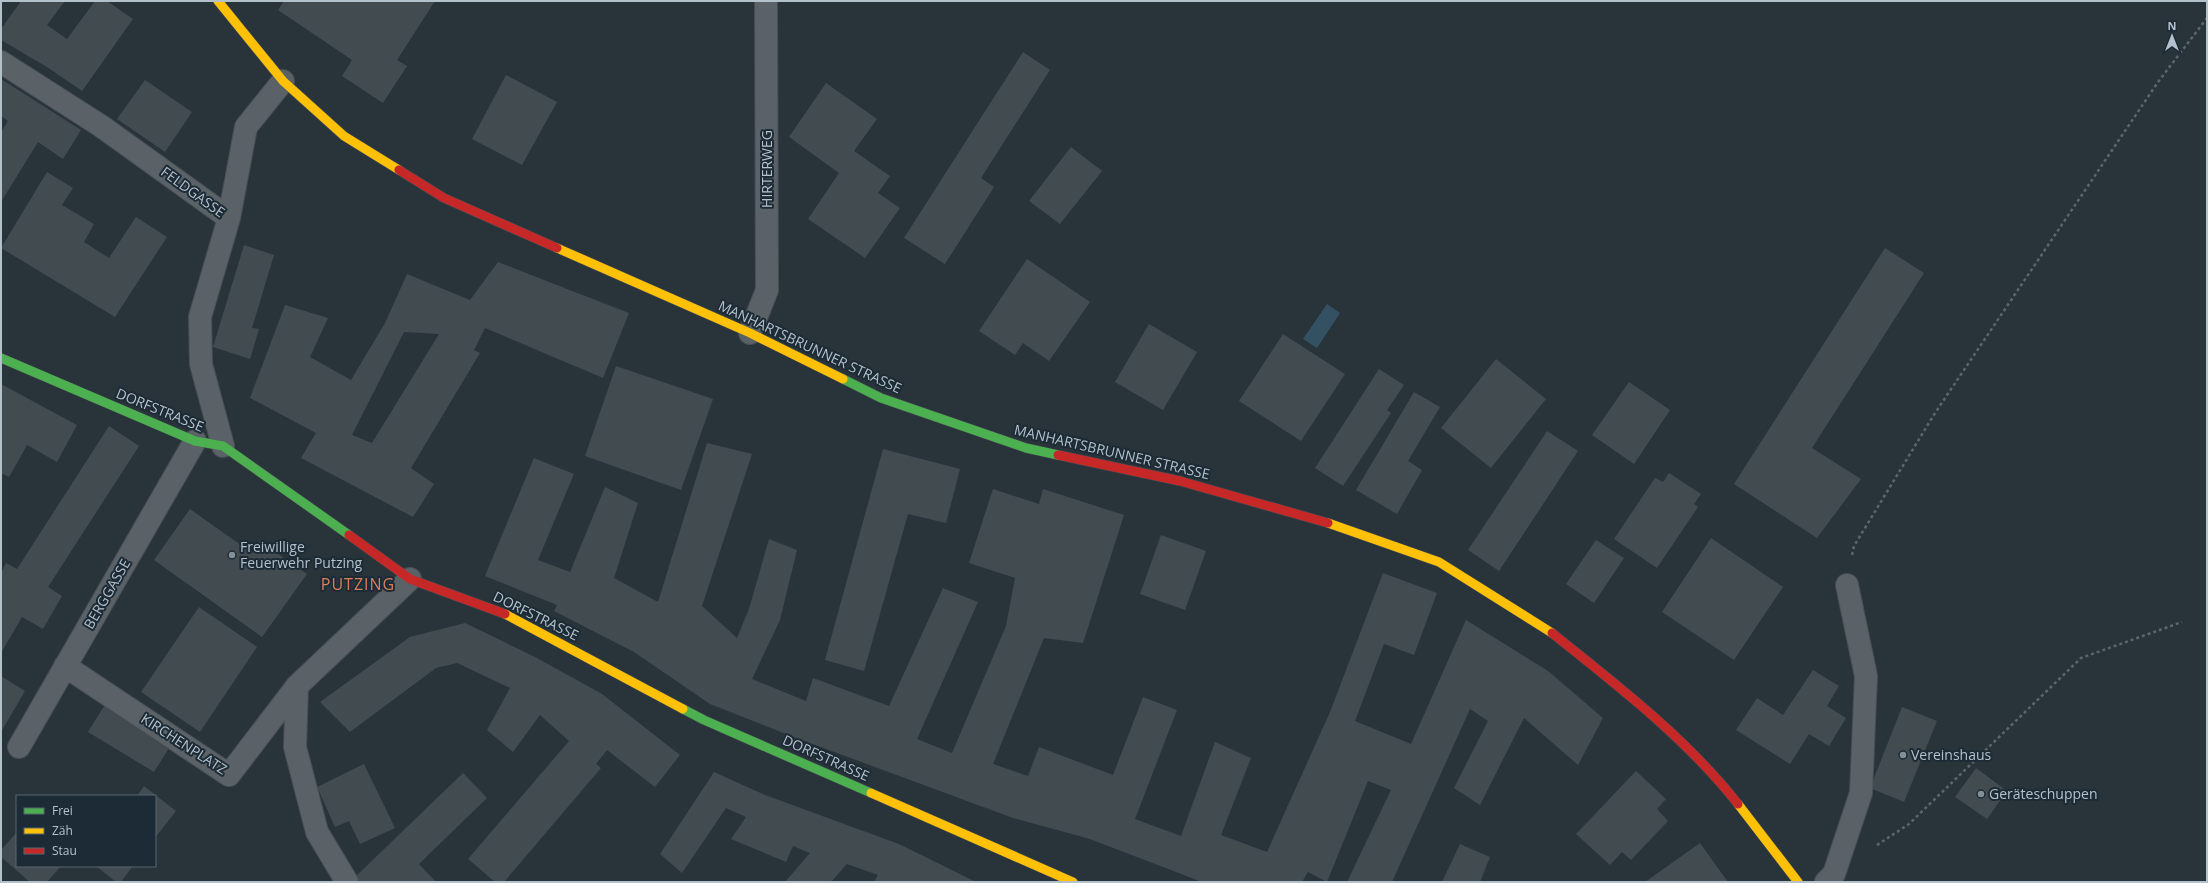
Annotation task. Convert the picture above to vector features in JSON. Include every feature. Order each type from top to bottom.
[{"type":"street","name":"MANHARTSBRUNNER STRASSE","points":[[218,1],[283,81],[344,136],[444,198],[750,333],[881,398],[1026,448],[1211,490],[1318,519],[1439,562],[1547,629],[1632,698],[1717,778],[1798,882]]},
{"type":"street","name":"HIRTERWEG","points":[[750,333],[767,290],[766,1]]},
{"type":"street","name":"FELDGASSE","points":[[1,62],[101,126],[228,218],[200,317],[201,364],[223,446]]},
{"type":"street","points":[[228,218],[246,127],[283,81]]},
{"type":"street","name":"DORFSTRASSE","points":[[1,358],[195,441],[223,446],[410,579],[504,613],[704,720],[1073,882]]},
{"type":"street","name":"BERGGASSE","points":[[19,747],[195,441]]},
{"type":"street","name":"KIRCHENPLATZ","points":[[65,666],[229,775],[297,686],[410,579]]},
{"type":"street","points":[[1830,878],[1861,793],[1866,676],[1847,585]]},
{"type":"street","points":[[297,686],[295,747],[317,832],[347,882]]},
{"type":"path","points":[[1847,585],[1854,546],[1935,413],[2158,82],[2207,18]]},
{"type":"path","points":[[1830,878],[1909,824],[2081,658],[2182,622]]},
{"type":"water","points":[[1327,304],[1340,313],[1317,348],[1303,339]]},
{"type":"building","points":[[21,1],[65,1],[47,25],[67,39],[95,1],[107,1],[133,19],[82,91],[47,67],[1,40],[1,29]]},
{"type":"building","points":[[284,1],[435,1],[397,60],[407,66],[383,103],[342,76],[352,60],[278,10]]},
{"type":"building","points":[[1023,52],[1050,70],[981,178],[994,187],[945,264],[904,238]]},
{"type":"building","points":[[506,75],[557,102],[522,165],[472,139]]},
{"type":"building","points":[[1,79],[81,130],[63,159],[38,142],[1,202],[1,132],[8,121],[1,116]]},
{"type":"building","points":[[145,80],[192,112],[165,152],[117,119]]},
{"type":"building","points":[[826,83],[877,119],[854,151],[890,176],[878,193],[900,208],[865,258],[808,219],[839,173],[789,137]]},
{"type":"building","points":[[1071,147],[1102,171],[1060,224],[1029,201]]},
{"type":"building","points":[[47,172],[73,188],[62,205],[94,224],[84,242],[109,258],[136,217],[167,237],[115,317],[1,248]]},
{"type":"building","points":[[244,245],[274,255],[252,328],[259,329],[250,359],[213,347]]},
{"type":"building","points":[[1885,248],[1924,273],[1812,448],[1861,479],[1817,538],[1734,484]]},
{"type":"building","points":[[1027,259],[1090,302],[1049,361],[1023,343],[1015,355],[979,331]]},
{"type":"building","points":[[498,262],[629,313],[603,378],[485,328],[474,350],[480,353],[411,468],[434,484],[413,517],[301,458],[316,433],[250,398],[285,305],[328,318],[310,357],[351,380],[385,323],[407,274],[470,300]],"holes":[[[404,332],[439,334],[372,443],[352,435]]]},
{"type":"building","points":[[1149,324],[1197,352],[1163,410],[1115,382]]},
{"type":"building","points":[[1283,334],[1345,374],[1301,441],[1239,401]]},
{"type":"building","points":[[1496,359],[1546,399],[1491,468],[1441,428]]},
{"type":"building","points":[[616,366],[713,399],[681,490],[585,456]]},
{"type":"building","points":[[1379,369],[1404,385],[1387,410],[1391,413],[1343,486],[1315,468]]},
{"type":"building","points":[[1629,382],[1670,410],[1634,464],[1592,435]]},
{"type":"building","points":[[1,384],[77,425],[57,462],[27,445],[9,477],[1,473]]},
{"type":"building","points":[[1414,392],[1440,407],[1408,461],[1422,470],[1397,514],[1356,490]]},
{"type":"building","points":[[109,426],[139,446],[48,587],[62,596],[43,629],[22,617],[1,653],[1,573],[6,563],[17,569]]},
{"type":"building","points":[[1547,431],[1578,451],[1499,571],[1468,550]]},
{"type":"building","points":[[707,443],[752,454],[702,606],[737,638],[749,609],[769,539],[797,550],[780,620],[752,679],[806,701],[813,678],[889,706],[943,588],[978,602],[917,739],[952,753],[1006,626],[1015,578],[969,563],[993,489],[1039,504],[1043,489],[1124,515],[1083,643],[1044,638],[993,764],[1028,776],[1039,747],[1113,775],[1143,697],[1177,710],[1135,819],[1181,836],[1215,742],[1251,758],[1221,835],[1267,852],[1330,712],[1383,573],[1437,593],[1414,655],[1384,644],[1355,721],[1411,744],[1466,620],[1548,671],[1603,718],[1578,765],[1524,718],[1480,805],[1454,788],[1488,721],[1470,709],[1392,882],[1347,882],[1391,790],[1368,781],[1327,882],[1308,872],[1302,882],[1202,882],[1090,839],[1013,818],[791,736],[710,704],[634,652],[554,611],[557,605],[485,576],[534,458],[574,474],[538,560],[570,572],[605,487],[638,503],[614,578],[658,602]]},
{"type":"building","points":[[883,449],[960,469],[946,523],[908,514],[864,671],[825,660]]},
{"type":"building","points":[[1669,473],[1701,494],[1694,504],[1698,507],[1657,568],[1614,539],[1655,478],[1663,482]]},
{"type":"building","points":[[190,509],[252,553],[260,541],[307,574],[262,637],[154,560]]},
{"type":"building","points":[[1161,535],[1206,551],[1185,610],[1140,594]]},
{"type":"building","points":[[1711,538],[1783,587],[1734,660],[1662,612]]},
{"type":"building","points":[[1596,540],[1624,558],[1594,603],[1566,584]]},
{"type":"building","points":[[199,607],[257,647],[200,732],[141,692]]},
{"type":"building","points":[[465,623],[535,657],[602,694],[680,755],[655,787],[607,750],[596,764],[601,768],[504,882],[495,882],[468,859],[569,741],[540,715],[513,752],[487,730],[510,688],[457,663],[436,668],[350,732],[320,702],[410,637]]},
{"type":"building","points":[[1813,670],[1839,686],[1827,706],[1846,718],[1829,746],[1809,734],[1790,764],[1736,730],[1757,698],[1783,715]]},
{"type":"building","points":[[1,676],[25,691],[1,732]]},
{"type":"building","points":[[106,703],[172,743],[154,772],[88,732]]},
{"type":"building","name":"Vereinshaus","points":[[1902,707],[1937,721],[1904,802],[1870,788]]},
{"type":"building","points":[[364,764],[395,828],[360,844],[349,821],[335,827],[317,787]]},
{"type":"building","name":"Geräteschuppen","points":[[1976,768],[2007,791],[1987,819],[1955,797]]},
{"type":"building","points":[[1636,771],[1666,799],[1657,809],[1668,821],[1631,860],[1622,852],[1610,865],[1576,834]]},
{"type":"building","points":[[714,772],[765,795],[899,844],[976,882],[874,882],[878,875],[847,864],[831,882],[785,882],[810,853],[793,846],[786,862],[731,839],[746,817],[726,808],[682,873],[660,854]]},
{"type":"building","points":[[463,773],[487,798],[419,864],[436,882],[358,882],[354,878]]},
{"type":"building","points":[[144,786],[156,795],[138,795]]},
{"type":"building","points":[[156,795],[176,811],[156,837]]},
{"type":"building","points":[[16,833],[16,867],[60,867],[47,882],[30,882],[1,857],[1,850]]},
{"type":"building","points":[[1700,843],[1728,882],[1645,882]]},
{"type":"building","points":[[1460,844],[1490,857],[1480,882],[1442,882]]},
{"type":"building","points":[[97,867],[132,867],[121,882],[116,882]]},
{"type":"traffic: fast","points":[[1,358],[195,441],[223,446],[349,535]]},
{"type":"traffic: fast","points":[[843,379],[881,398],[1026,448],[1058,455]]},
{"type":"traffic: fast","points":[[683,709],[704,720],[871,793]]},
{"type":"traffic: slow","points":[[218,1],[283,81],[344,136],[399,170]]},
{"type":"traffic: slow","points":[[557,248],[750,333],[843,379]]},
{"type":"traffic: slow","points":[[1328,523],[1439,562],[1552,633]]},
{"type":"traffic: slow","points":[[505,614],[683,709]]},
{"type":"traffic: slow","points":[[871,793],[1073,882]]},
{"type":"traffic: slow","points":[[1738,804],[1798,882]]},
{"type":"traffic: jam","points":[[399,170],[444,198],[557,248]]},
{"type":"traffic: jam","points":[[1058,455],[1180,481],[1328,523]]},
{"type":"traffic: jam","points":[[349,535],[410,579],[505,614]]},
{"type":"traffic: jam","points":[[1552,633],[1650,713],[1696,757],[1738,804]]},
{"type":"place","name":"Freiwillige Feuerwehr Putzing","points":[[232,555]]},
{"type":"place","name":"Vereinshaus","points":[[1903,755]]},
{"type":"place","name":"Geräteschuppen","points":[[1981,794]]},
{"type":"district","name":"PUTZING","points":[[358,584]]}]
